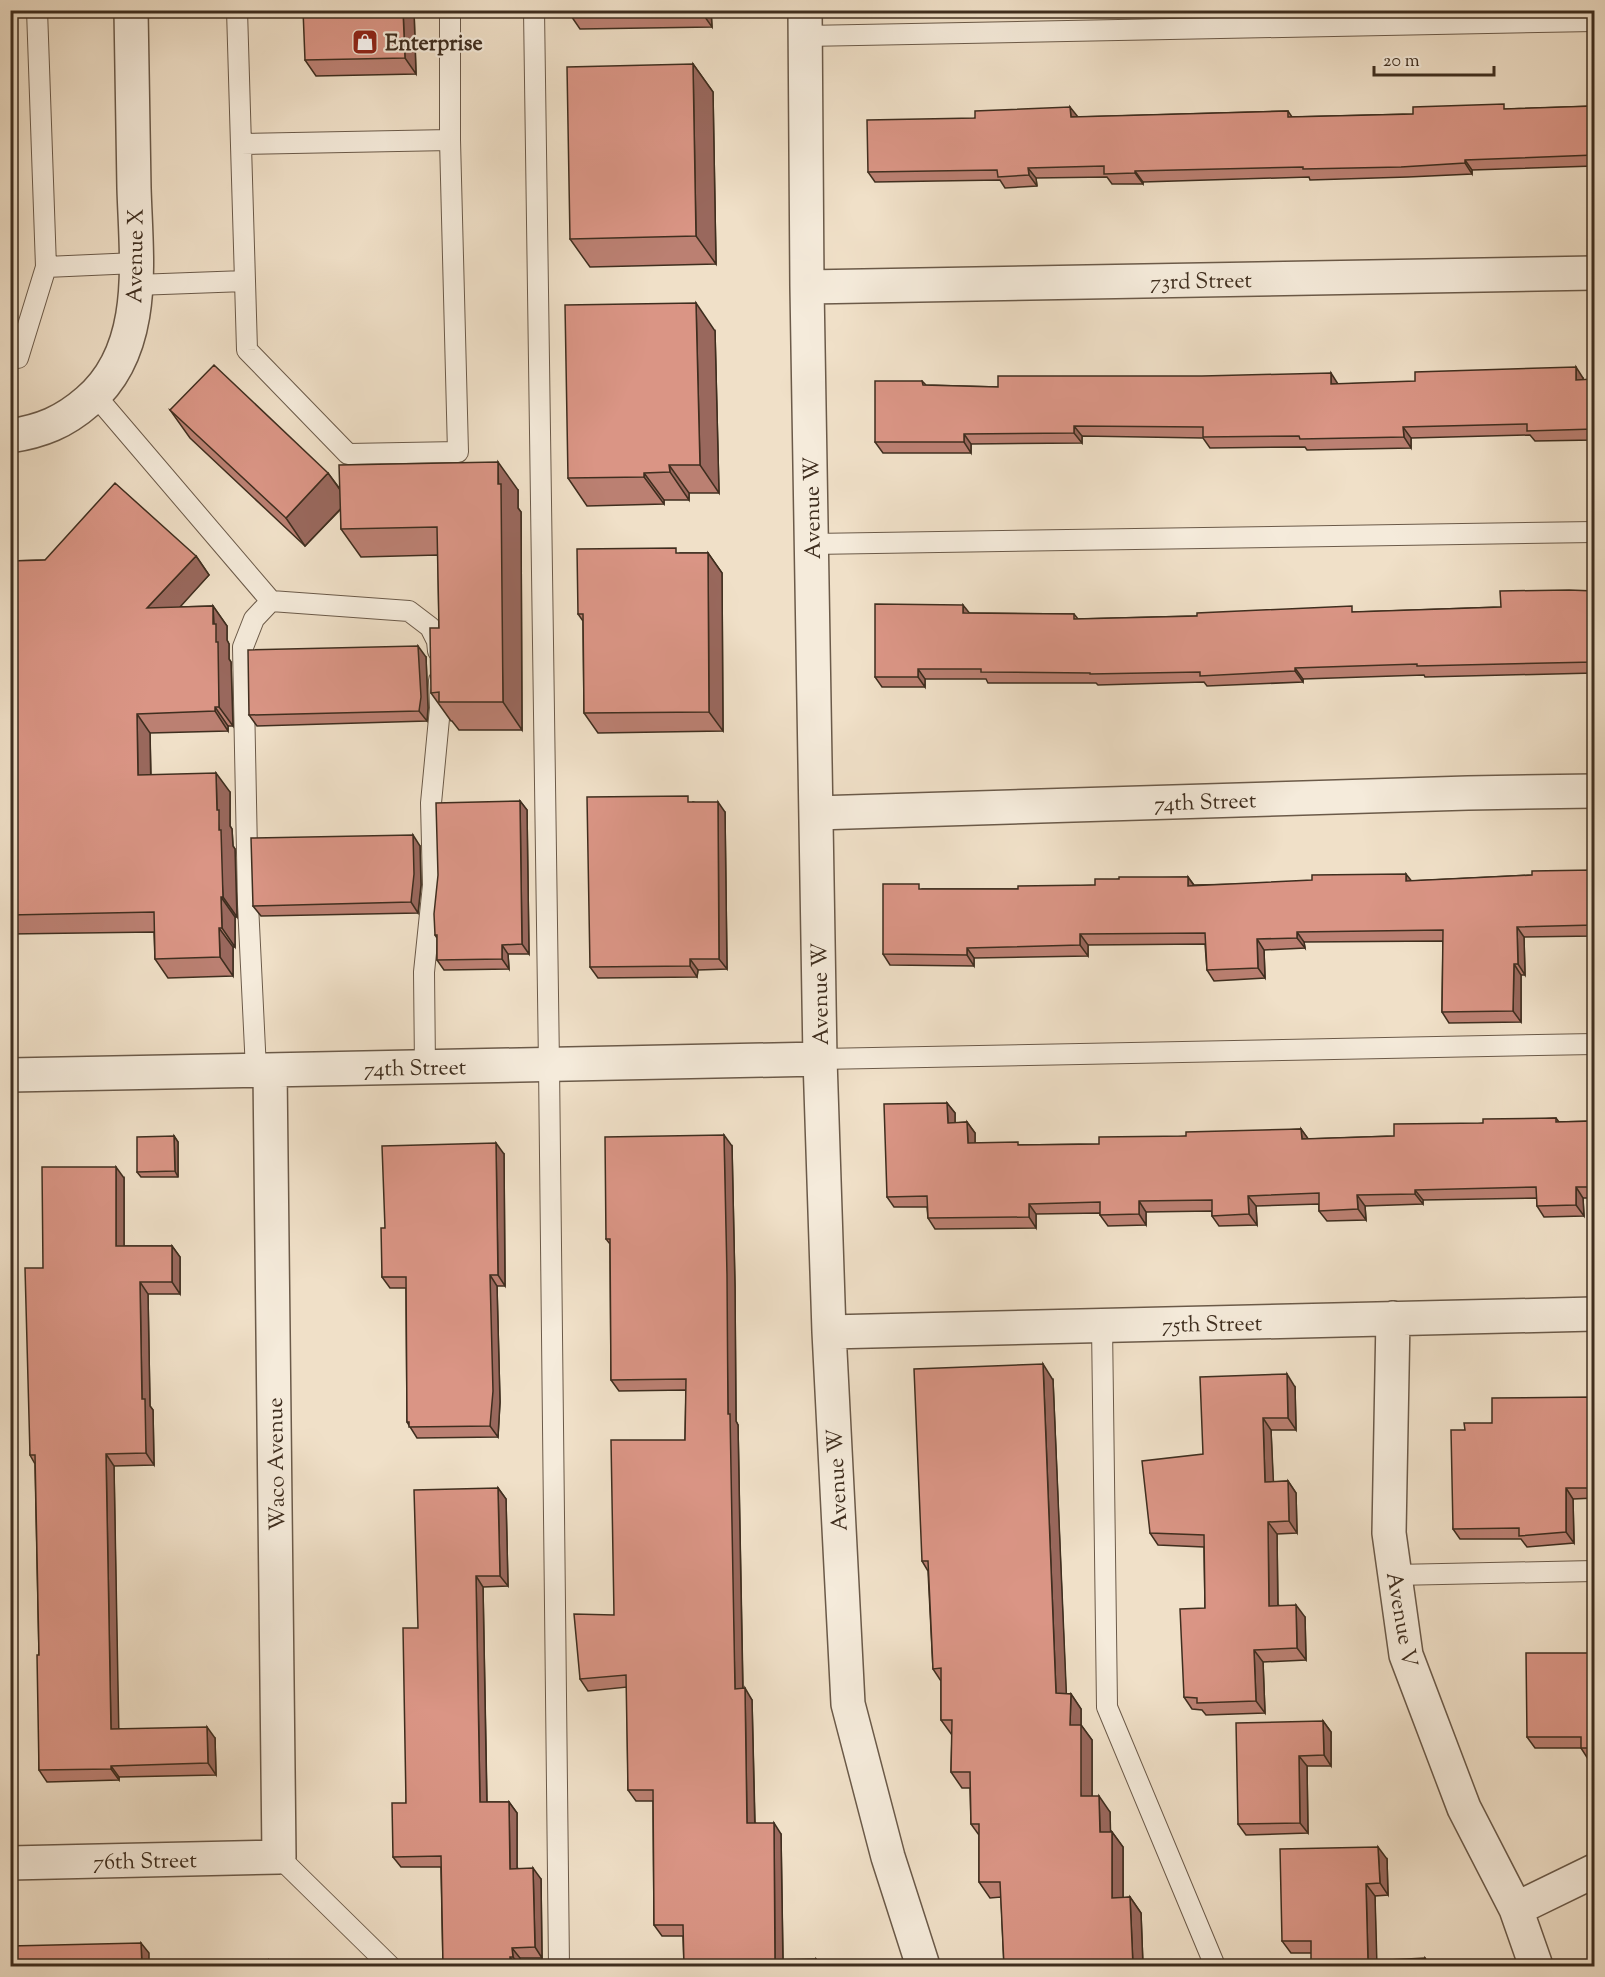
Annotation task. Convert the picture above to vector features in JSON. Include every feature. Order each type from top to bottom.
[{"type":"street","name":"Avenue X","points":[[10,436],[35,432],[56,423],[95,395],[110,377],[122,356],[129,333],[136,274],[131,10]]},
{"type":"street","name":"Avenue W","points":[[805,23],[807,287],[820,1059],[829,1332],[848,1704],[888,1857],[923,1966]]},
{"type":"street","name":"73rd Street","points":[[807,287],[1594,273]]},
{"type":"street","name":"74th Street","points":[[816,813],[1594,791]]},
{"type":"street","name":"74th Street","points":[[10,1075],[820,1059]]},
{"type":"street","name":"Waco Avenue","points":[[263,1070],[279,1857]]},
{"type":"street","name":"75th Street","points":[[829,1332],[1594,1314]]},
{"type":"street","name":"Avenue V","points":[[1393,1318],[1389,1533],[1406,1655],[1464,1808],[1516,1909],[1536,1966]]},
{"type":"street","name":"76th Street","points":[[10,1863],[279,1857]]},
{"type":"street","points":[[1516,1909],[1594,1871]]},
{"type":"lane","points":[[10,358],[18,358],[46,267],[37,10]]},
{"type":"lane","points":[[237,10],[248,350],[348,454],[458,452],[450,140],[450,10]]},
{"type":"lane","points":[[534,10],[559,1966]]},
{"type":"lane","points":[[805,23],[1594,21]]},
{"type":"lane","points":[[241,144],[450,140]]},
{"type":"lane","points":[[46,267],[244,280]]},
{"type":"lane","points":[[95,395],[271,601],[410,610],[430,627],[437,641],[440,708],[431,803],[433,885],[424,972],[425,1067]]},
{"type":"lane","points":[[812,544],[1594,532]]},
{"type":"lane","points":[[263,1070],[248,904],[243,647],[254,619],[271,601]]},
{"type":"lane","points":[[820,1059],[1594,1044]]},
{"type":"lane","points":[[1102,1325],[1107,1707],[1215,1966]]},
{"type":"lane","points":[[1394,1575],[1594,1571]]},
{"type":"lane","points":[[279,1857],[390,1966]]},
{"type":"building","name":"Enterprise","points":[[303,10],[403,10],[405,58],[305,60]]},
{"type":"building","points":[[693,64],[696,236],[570,239],[567,67]]},
{"type":"building","points":[[1504,104],[1504,109],[1594,106],[1594,155],[1465,160],[1465,163],[1401,167],[1303,169],[1303,167],[1135,171],[1135,173],[1104,174],[1104,166],[1028,168],[1029,175],[998,177],[997,170],[868,172],[867,120],[975,118],[975,111],[1070,107],[1071,117],[1288,111],[1288,117],[1413,114],[1413,107]]},
{"type":"building","points":[[696,303],[700,465],[669,465],[670,472],[644,473],[644,477],[568,478],[565,305]]},
{"type":"building","points":[[214,365],[328,473],[286,518],[170,410]]},
{"type":"building","points":[[1576,367],[1576,380],[1594,379],[1594,429],[1527,431],[1527,424],[1403,427],[1404,437],[1300,439],[1299,436],[1203,437],[1203,427],[1074,426],[1074,433],[964,434],[964,442],[875,442],[875,381],[922,381],[923,385],[998,387],[998,376],[1202,376],[1331,373],[1331,384],[1415,381],[1415,372]]},
{"type":"building","points":[[498,462],[498,484],[501,484],[503,702],[439,702],[439,692],[431,693],[430,628],[439,628],[437,527],[341,529],[339,465]]},
{"type":"building","points":[[115,483],[196,556],[147,608],[213,606],[213,624],[216,624],[216,642],[218,642],[219,707],[215,707],[215,711],[137,714],[138,775],[216,773],[223,897],[221,897],[222,928],[219,928],[220,957],[155,959],[154,912],[10,915],[10,561],[45,560]]},
{"type":"building","points":[[676,548],[676,553],[708,553],[709,712],[584,713],[583,614],[578,614],[577,549]]},
{"type":"building","points":[[1500,591],[1594,591],[1594,662],[1295,668],[1295,671],[1200,676],[1200,672],[1090,674],[981,672],[981,669],[918,669],[918,677],[875,677],[875,604],[963,605],[963,613],[1074,614],[1074,619],[1197,616],[1197,613],[1352,606],[1352,612],[1501,607]]},
{"type":"building","points":[[418,646],[421,697],[419,711],[249,715],[248,650]]},
{"type":"building","points":[[688,796],[688,802],[718,802],[719,959],[690,959],[690,966],[590,967],[587,797]]},
{"type":"building","points":[[520,801],[522,944],[502,945],[502,959],[437,960],[434,914],[438,875],[436,803]]},
{"type":"building","points":[[413,835],[414,874],[411,902],[253,906],[251,838]]},
{"type":"building","points":[[1594,870],[1594,925],[1517,927],[1518,964],[1514,964],[1513,1011],[1442,1012],[1443,930],[1297,932],[1297,938],[1257,939],[1258,968],[1207,970],[1205,933],[1080,934],[1080,945],[967,948],[967,955],[883,954],[883,884],[919,884],[919,889],[1018,889],[1018,886],[1095,885],[1095,879],[1119,879],[1119,877],[1188,877],[1188,886],[1312,880],[1312,875],[1406,874],[1406,881],[1532,875],[1532,871]]},
{"type":"building","points":[[947,1103],[948,1123],[967,1122],[968,1143],[1018,1142],[1018,1145],[1099,1144],[1099,1137],[1186,1136],[1186,1132],[1301,1129],[1302,1139],[1394,1136],[1394,1124],[1483,1123],[1483,1119],[1556,1118],[1556,1122],[1594,1121],[1594,1187],[1576,1187],[1576,1205],[1537,1206],[1536,1187],[1415,1190],[1415,1194],[1357,1195],[1358,1209],[1319,1211],[1319,1193],[1248,1196],[1249,1214],[1212,1216],[1212,1200],[1139,1201],[1139,1214],[1100,1215],[1100,1202],[1029,1204],[1029,1217],[928,1218],[927,1196],[887,1197],[884,1104]]},
{"type":"building","points":[[724,1135],[735,1689],[745,1688],[747,1823],[774,1823],[775,1960],[816,1959],[816,1966],[684,1966],[683,1925],[654,1925],[653,1790],[628,1790],[626,1675],[580,1679],[574,1614],[614,1615],[611,1440],[685,1440],[686,1379],[611,1380],[610,1239],[606,1239],[605,1137]]},
{"type":"building","points":[[174,1136],[175,1171],[137,1172],[137,1137]]},
{"type":"building","points":[[496,1143],[498,1275],[490,1275],[493,1391],[490,1426],[409,1427],[409,1422],[407,1422],[406,1277],[382,1277],[381,1228],[385,1228],[382,1146]]},
{"type":"building","points":[[42,1167],[116,1167],[116,1246],[172,1246],[172,1282],[140,1282],[142,1399],[145,1399],[146,1453],[106,1454],[111,1729],[207,1727],[208,1763],[111,1766],[111,1769],[39,1770],[35,1455],[30,1455],[25,1268],[43,1268]]},
{"type":"building","points":[[1043,1364],[1056,1693],[1071,1694],[1070,1725],[1081,1725],[1081,1796],[1099,1796],[1100,1832],[1112,1832],[1112,1898],[1130,1897],[1133,1966],[1004,1966],[1000,1882],[979,1882],[979,1824],[971,1824],[970,1772],[951,1772],[952,1720],[941,1720],[941,1668],[933,1669],[928,1561],[922,1561],[914,1369]]},
{"type":"building","points":[[1287,1374],[1288,1418],[1263,1418],[1265,1482],[1288,1481],[1289,1521],[1268,1522],[1269,1606],[1296,1605],[1297,1648],[1254,1650],[1256,1701],[1197,1703],[1197,1698],[1184,1697],[1180,1609],[1205,1608],[1204,1535],[1150,1533],[1142,1461],[1203,1454],[1200,1377]]},
{"type":"building","points":[[1594,1397],[1594,1488],[1566,1488],[1566,1532],[1519,1536],[1519,1528],[1453,1529],[1451,1430],[1465,1430],[1464,1423],[1492,1423],[1492,1398]]},
{"type":"building","points":[[498,1488],[500,1576],[476,1576],[480,1802],[509,1802],[510,1869],[533,1868],[535,1947],[512,1948],[513,1957],[510,1957],[510,1964],[443,1965],[441,1856],[393,1857],[392,1803],[406,1803],[403,1628],[418,1628],[414,1490]]},
{"type":"building","points":[[1526,1653],[1594,1653],[1594,1748],[1581,1748],[1581,1737],[1527,1737]]},
{"type":"building","points":[[1323,1721],[1324,1755],[1299,1756],[1300,1823],[1238,1824],[1236,1723]]},
{"type":"building","points":[[1378,1847],[1380,1883],[1366,1884],[1368,1961],[1425,1958],[1425,1966],[1311,1966],[1311,1941],[1282,1941],[1280,1849]]},
{"type":"building","points":[[141,1943],[142,1966],[10,1966],[10,1946]]},
{"type":"building","points":[[269,1960],[269,1966],[217,1966],[217,1961]]},
{"type":"place","name":"Enterprise","points":[[365,42]]}]
